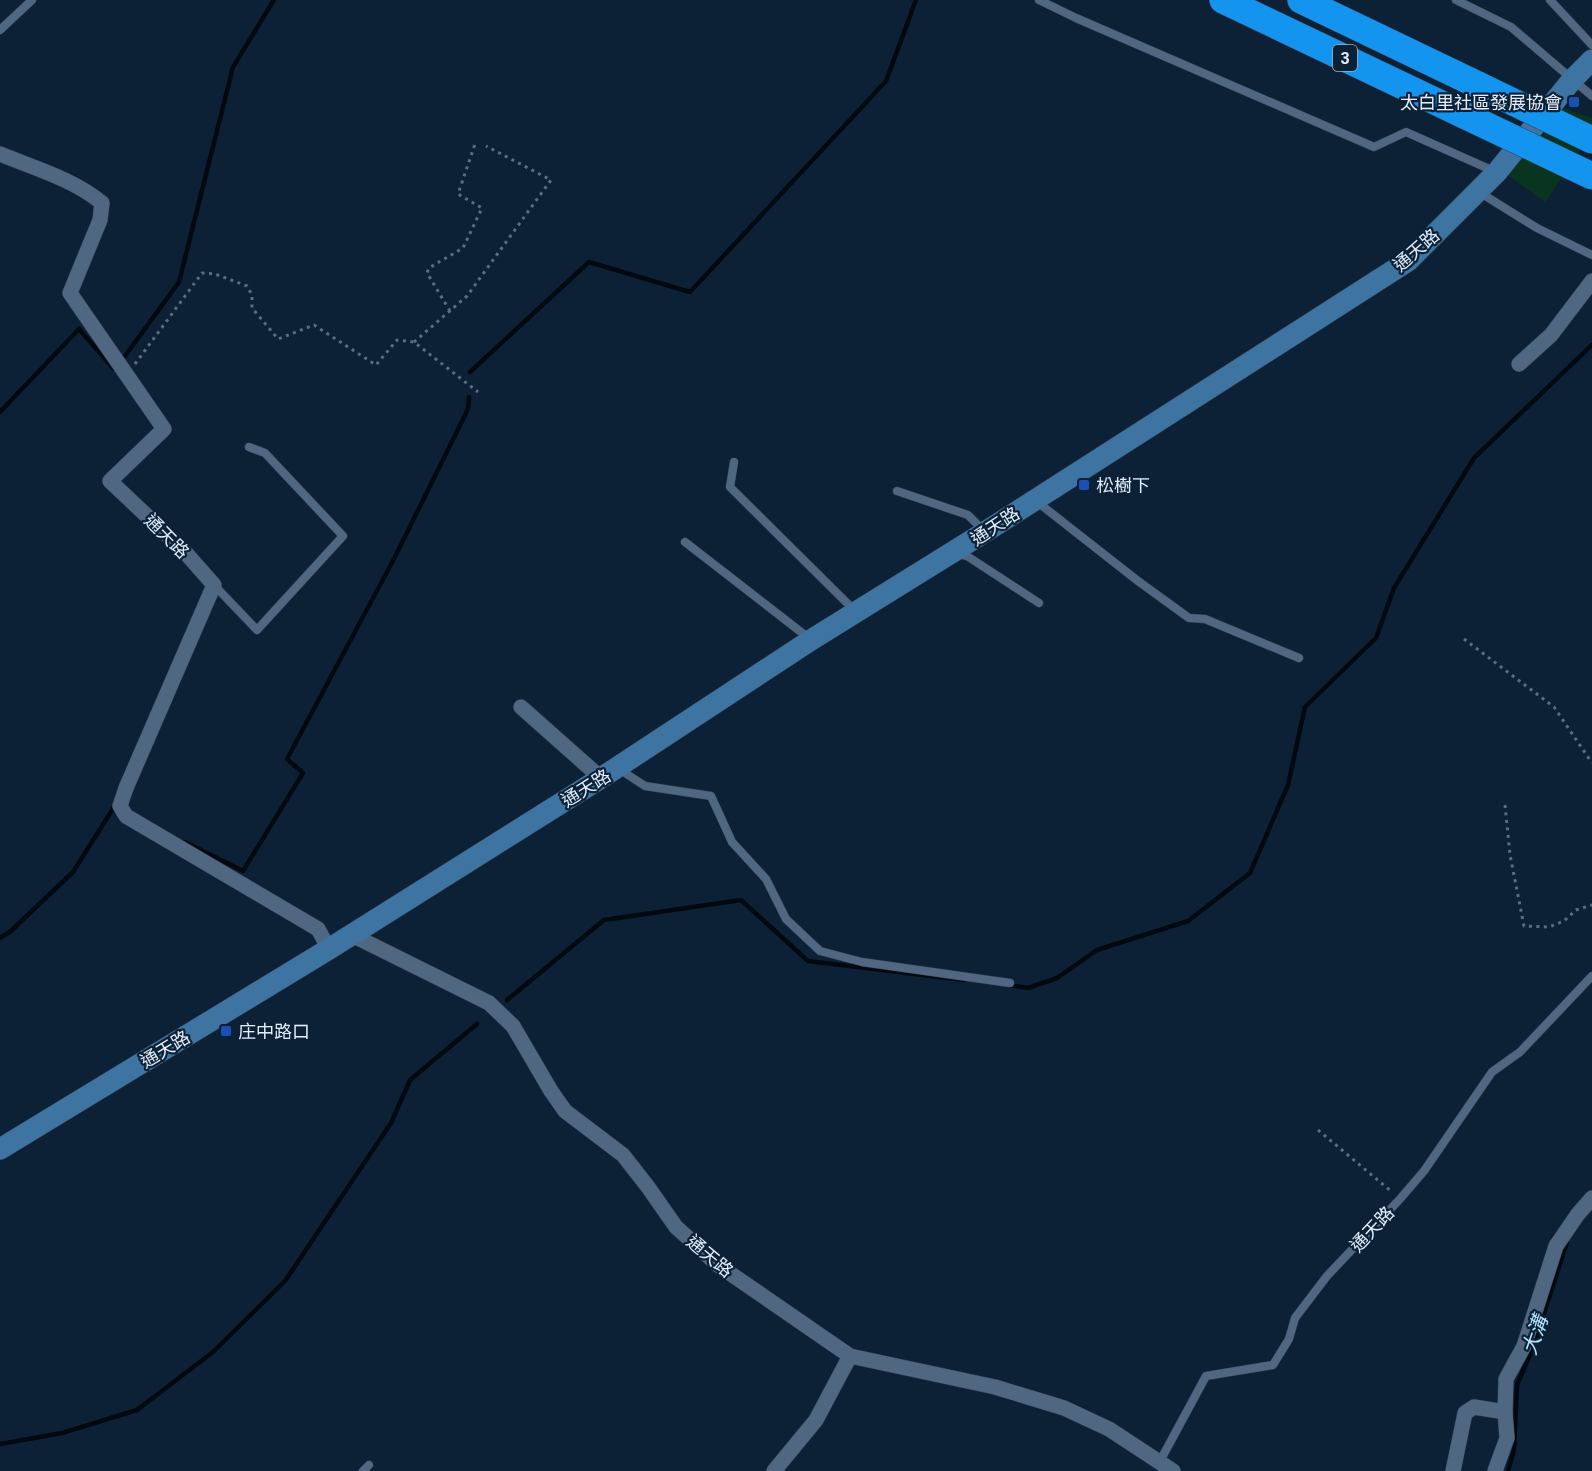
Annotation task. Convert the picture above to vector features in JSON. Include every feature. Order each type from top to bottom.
[{"type":"highway","name":"3","points":[[1300,0],[1592,140]]},
{"type":"highway","name":"3","points":[[1223,1],[1592,176]]},
{"type":"street","name":"通天路","points":[[0,1149],[329,949],[609,773],[811,640],[953,553],[1408,261],[1497,172],[1572,80],[1592,60]]},
{"type":"street","name":"通天路","points":[[0,154],[58,178],[91,194],[102,203],[100,220],[70,293],[164,429],[110,481],[184,551],[214,585]]},
{"type":"street","points":[[1520,364],[1551,335],[1592,281]]},
{"type":"street","points":[[214,585],[120,806],[126,816],[318,929],[329,949]]},
{"type":"street","points":[[521,707],[609,773]]},
{"type":"street","name":"通天路","points":[[350,934],[489,1003],[513,1026],[565,1111],[623,1155],[676,1227],[718,1265],[850,1356],[995,1387],[1064,1408],[1109,1429],[1157,1467],[1173,1471]]},
{"type":"street","points":[[1495,1471],[1507,1438],[1506,1378],[1524,1346],[1556,1246],[1592,1198]]},
{"type":"street","points":[[774,1471],[816,1420],[850,1356]]},
{"type":"street","points":[[1453,1471],[1465,1413],[1474,1407],[1505,1412]]},
{"type":"lane","points":[[0,30],[32,0]]},
{"type":"lane","points":[[1039,0],[1374,147],[1406,132],[1497,172]]},
{"type":"lane","points":[[1456,0],[1511,27],[1592,96]]},
{"type":"lane","points":[[1550,0],[1592,45]]},
{"type":"lane","points":[[1478,192],[1537,228],[1592,255]]},
{"type":"lane","points":[[214,585],[257,630],[343,536],[265,453],[249,447]]},
{"type":"lane","points":[[734,462],[730,487],[856,612]]},
{"type":"lane","points":[[897,491],[968,515],[985,532]]},
{"type":"lane","points":[[1035,500],[1189,618],[1205,619],[1299,658]]},
{"type":"lane","points":[[686,542],[811,640]]},
{"type":"lane","points":[[953,553],[967,556],[1039,603]]},
{"type":"lane","points":[[609,773],[645,786],[711,796],[732,842],[766,879],[786,919],[820,951],[862,962],[1010,983]]},
{"type":"lane","name":"通天路","points":[[1157,1467],[1206,1376],[1273,1365],[1289,1339],[1295,1318],[1327,1276],[1424,1171],[1492,1072],[1520,1052],[1592,976]]},
{"type":"path","points":[[450,311],[428,273],[429,268],[463,248],[482,208],[458,194],[475,144]]},
{"type":"path","points":[[414,342],[467,296],[551,180],[486,146]]},
{"type":"path","points":[[127,376],[202,273],[215,274],[247,286],[252,295],[252,308],[278,339],[314,325],[376,365],[397,340],[414,342],[478,392]]},
{"type":"path","points":[[1464,639],[1554,707],[1592,764]]},
{"type":"path","points":[[1505,805],[1510,855],[1524,926],[1548,927],[1564,921],[1576,910],[1592,905]]},
{"type":"path","points":[[1318,1130],[1400,1199]]},
{"type":"green space","points":[[1563,108],[1592,118],[1592,133],[1545,202],[1508,175]]},
{"type":"waterway","points":[[125,356],[179,282],[233,67],[274,0]]},
{"type":"waterway","points":[[470,372],[589,262],[690,292],[886,81],[916,0]]},
{"type":"waterway","points":[[0,412],[79,329],[113,368]]},
{"type":"waterway","points":[[1008,985],[1028,988],[1057,978],[1097,950],[1188,921],[1250,873],[1288,785],[1305,707],[1376,638],[1394,588],[1474,458],[1592,345]]},
{"type":"waterway","points":[[185,842],[243,871],[303,773],[287,759],[395,557],[468,409],[469,397]]},
{"type":"waterway","points":[[0,938],[11,931],[73,872],[114,807]]},
{"type":"waterway","points":[[507,1000],[604,920],[741,900],[808,961],[964,980]]},
{"type":"waterway","points":[[0,1444],[62,1433],[137,1410],[213,1352],[285,1281],[391,1123],[410,1080],[477,1024]]},
{"type":"waterway","name":"大溝","points":[[1508,1471],[1514,1450],[1517,1385],[1532,1350],[1567,1242]]},
{"type":"place","name":"太白里社區發展協會","points":[[1574,102]]},
{"type":"place","name":"松樹下","points":[[1084,485]]},
{"type":"place","name":"庄中路口","points":[[226,1031]]}]
